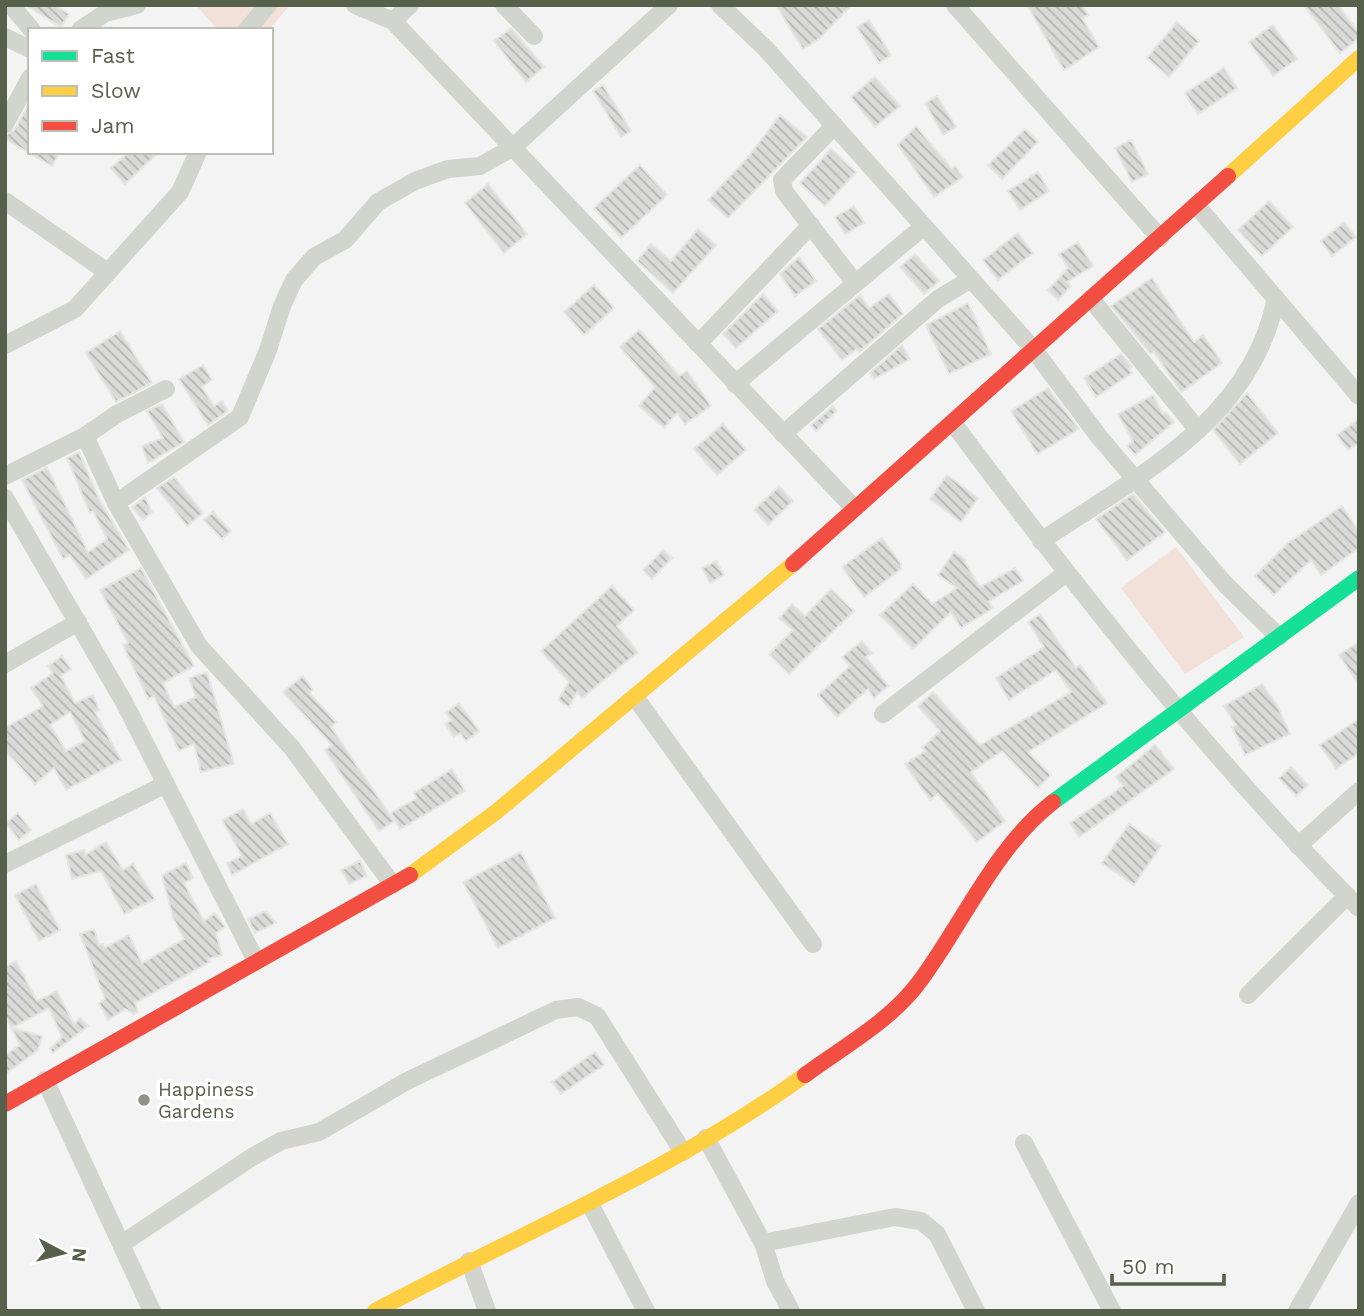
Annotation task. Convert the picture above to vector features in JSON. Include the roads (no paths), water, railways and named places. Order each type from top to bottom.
[{"type":"street","points":[[11,5],[30,28]]},
{"type":"street","points":[[83,28],[105,13],[137,5]]},
{"type":"street","points":[[249,28],[268,5]]},
{"type":"street","points":[[355,5],[393,21],[854,508]]},
{"type":"street","points":[[393,21],[410,5]]},
{"type":"street","points":[[504,5],[534,36]]},
{"type":"street","points":[[116,503],[240,417],[294,280],[314,257],[345,240],[378,202],[415,181],[448,169],[480,166],[512,148],[670,5]]},
{"type":"street","points":[[720,5],[766,49],[1034,350],[1100,438],[1137,477],[1225,584],[1279,637]]},
{"type":"street","points":[[954,5],[1160,238]]},
{"type":"street","points":[[5,37],[28,48]]},
{"type":"street","points":[[5,1104],[393,885],[496,812],[777,579],[1359,58]]},
{"type":"street","points":[[5,124],[28,82]]},
{"type":"street","points":[[834,126],[782,180],[784,191],[856,283]]},
{"type":"street","points":[[5,345],[75,309],[106,271],[180,192],[197,154]]},
{"type":"street","points":[[5,201],[106,271]]},
{"type":"street","points":[[1196,205],[1359,396]]},
{"type":"street","points":[[698,345],[811,225]]},
{"type":"street","points":[[736,384],[922,227]]},
{"type":"street","points":[[783,434],[938,299],[971,279]]},
{"type":"street","points":[[1041,541],[1179,450],[1252,367],[1270,329],[1276,298]]},
{"type":"street","points":[[1091,299],[1198,430]]},
{"type":"street","points":[[5,476],[85,436],[117,414],[166,389]]},
{"type":"street","points":[[953,422],[1041,541],[1177,709],[1298,846],[1353,902],[1248,995]]},
{"type":"street","points":[[85,436],[116,503],[199,646],[292,748],[393,885]]},
{"type":"street","points":[[5,498],[78,622],[166,785],[256,961]]},
{"type":"street","points":[[883,714],[1066,573]]},
{"type":"street","points":[[375,1311],[469,1261],[590,1204],[683,1152],[784,1090],[900,1006],[920,982],[1016,839],[1065,790],[1359,578]]},
{"type":"street","points":[[5,664],[78,622]]},
{"type":"street","points":[[635,697],[813,944]]},
{"type":"street","points":[[5,864],[166,785]]},
{"type":"street","points":[[1298,846],[1359,791]]},
{"type":"street","points":[[123,1243],[252,1157],[281,1141],[319,1132],[407,1081],[556,1010],[578,1007],[597,1016],[683,1152]]},
{"type":"street","points":[[45,1080],[123,1243],[152,1311]]},
{"type":"street","points":[[706,1138],[763,1243],[775,1281],[791,1311]]},
{"type":"street","points":[[1024,1143],[1112,1311]]},
{"type":"street","points":[[1297,1311],[1359,1203]]},
{"type":"street","points":[[590,1204],[646,1311]]},
{"type":"street","points":[[763,1243],[895,1217],[921,1222],[937,1234],[976,1311]]},
{"type":"street","points":[[469,1261],[487,1311]]},
{"type":"place","name":"Happiness Gardens","points":[[144,1100]]}]
